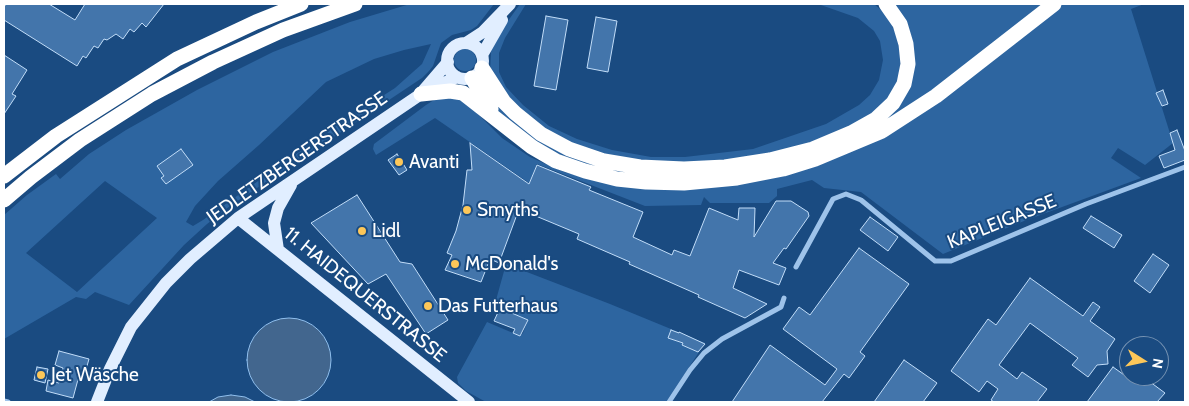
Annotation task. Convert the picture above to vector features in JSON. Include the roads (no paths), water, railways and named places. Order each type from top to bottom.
[{"type":"highway","points":[[4,176],[56,136],[177,60],[256,22],[301,4]]},
{"type":"highway","points":[[4,200],[80,140],[152,94],[274,34],[354,4]]},
{"type":"highway","points":[[473,70],[514,113],[541,134],[569,149],[604,161],[640,167],[684,169],[725,167],[770,160],[813,149],[851,133],[876,119],[893,103],[904,84],[908,64],[906,44],[900,24],[886,4]]},
{"type":"highway","points":[[421,94],[450,90],[463,94],[532,147],[556,160],[608,177],[646,182],[684,183],[756,175],[815,160],[882,130],[936,96],[1054,4]]},
{"type":"highway","points":[[473,70],[491,109],[503,124]]},
{"type":"main road","points":[[466,43],[483,32],[510,4],[473,70]]},
{"type":"main road","points":[[466,43],[476,46],[473,70]]},
{"type":"main road","name":"JEDLETZBERGERSTRASSE","points":[[421,94],[448,62],[448,56],[455,47],[466,43]]},
{"type":"main road","points":[[448,62],[450,71],[473,70]]},
{"type":"main road","name":"JEDLETZBERGERSTRASSE","points":[[97,402],[110,369],[131,327],[166,283],[190,259],[238,218],[421,94],[473,70]]},
{"type":"main road","points":[[278,250],[274,224],[278,208],[294,180]]},
{"type":"main road","name":"11. HAIDEQUERSTRASSE","points":[[238,218],[469,402]]},
{"type":"street","name":"KAPLEIGASSE","points":[[796,267],[833,199],[846,194],[861,200],[935,260],[951,261],[1086,204],[1185,167]]},
{"type":"street","points":[[669,402],[690,370],[704,353],[722,339],[781,307],[784,298]]},
{"type":"street","points":[[4,401],[8,402]]},
{"type":"place","name":"Avanti","points":[[399,162]]},
{"type":"place","name":"Smyths","points":[[467,210]]},
{"type":"place","name":"Lidl","points":[[362,231]]},
{"type":"place","name":"McDonald's","points":[[455,264]]},
{"type":"place","name":"Das Futterhaus","points":[[428,306]]},
{"type":"place","name":"Jet Wäsche","points":[[41,375]]}]
